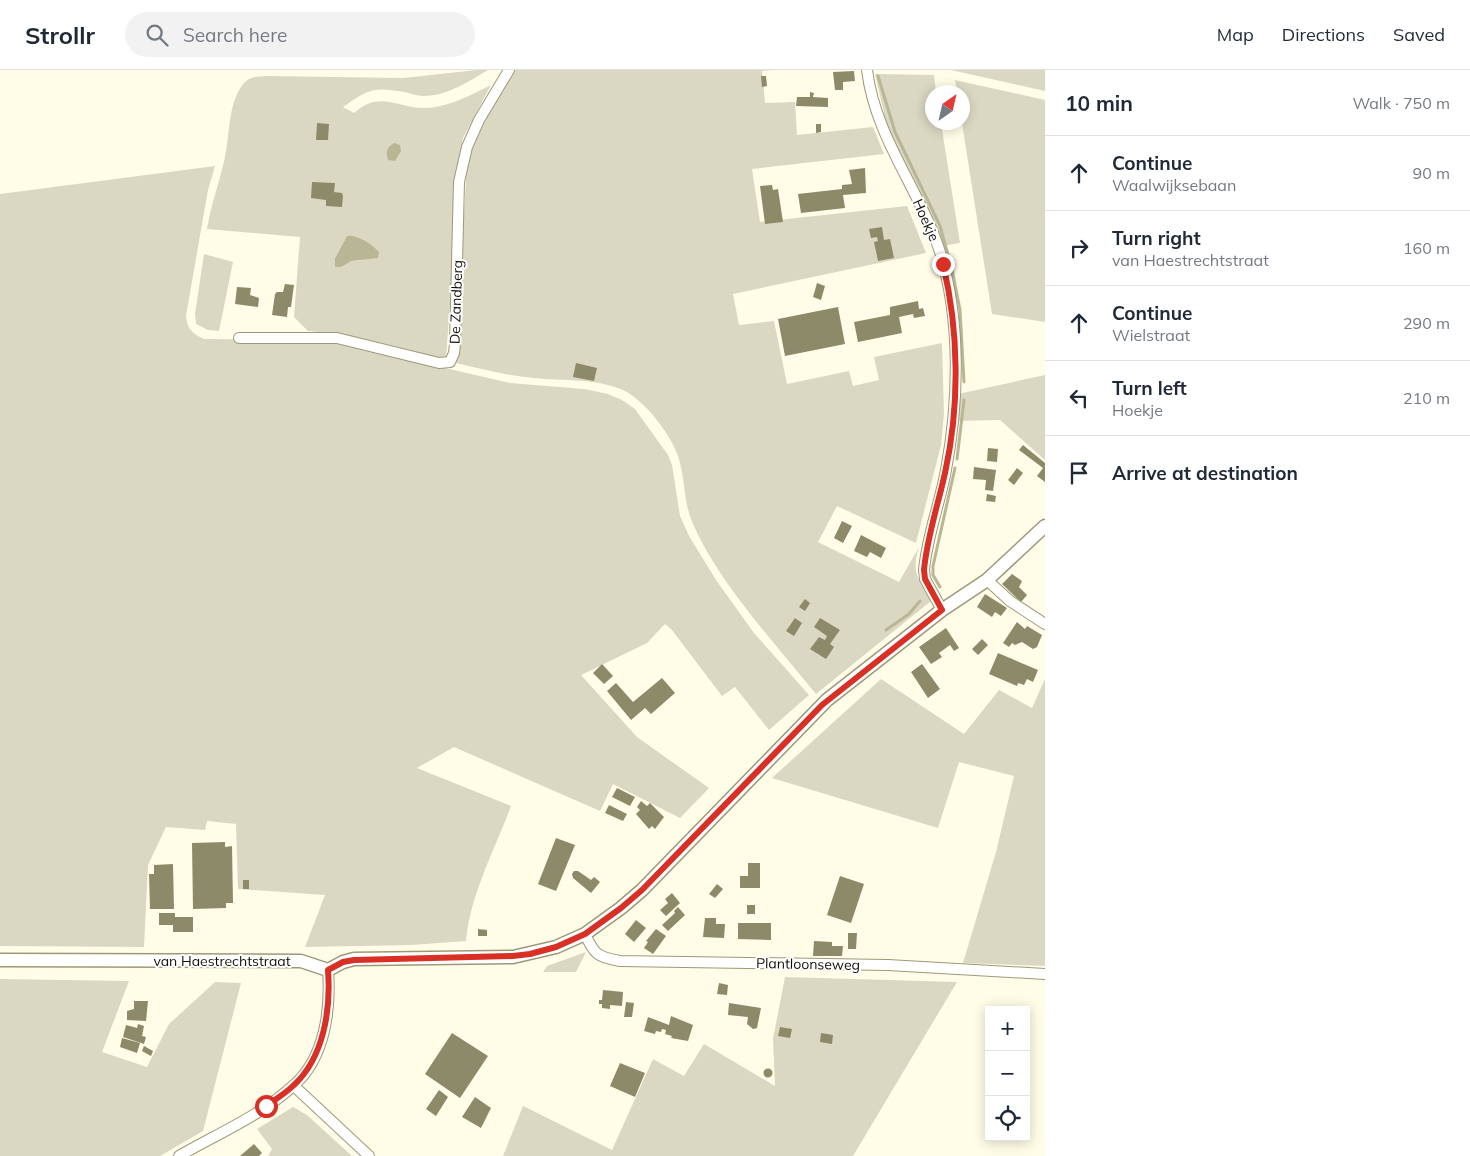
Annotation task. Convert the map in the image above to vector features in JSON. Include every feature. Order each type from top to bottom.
[{"type":"street","name":"De Zandberg","points":[[239,338],[337,338],[439,363],[450,362],[455,344],[459,182],[470,140],[479,120],[509,70]]},
{"type":"street","name":"Hoekje","points":[[867,70],[883,129],[930,225],[946,279],[955,362],[954,410],[946,471],[924,570],[925,579],[942,610]]},
{"type":"street","points":[[179,1156],[266,1106],[294,1086],[314,1056],[325,1027],[328,970],[343,962],[354,960],[513,956],[556,947],[585,934],[642,890],[827,700],[942,610],[987,580],[1045,526]]},
{"type":"street","points":[[987,580],[1010,601],[1045,624]]},
{"type":"street","name":"Plantloonseweg","points":[[585,934],[595,953],[606,959],[620,961],[888,966],[1045,974]]},
{"type":"street","name":"van Haestrechtstraat","points":[[0,960],[301,961],[328,970]]},
{"type":"street","points":[[294,1086],[369,1156]]},
{"type":"shaded area","points":[[488,70],[457,88],[440,94],[421,96],[393,90],[377,90],[365,93],[343,107],[354,113],[363,106],[380,101],[424,108],[441,106],[491,85],[463,138],[460,156],[446,361],[378,342],[308,331],[294,317],[300,237],[207,229],[225,157],[230,118],[235,98],[239,89],[247,80],[267,76],[403,78]],"holes":[[[347,236],[363,260],[351,261],[335,258]]]},
{"type":"shaded area","points":[[510,70],[774,70],[762,71],[765,103],[795,102],[797,135],[873,127],[884,154],[752,169],[760,222],[907,206],[926,253],[733,294],[739,325],[774,321],[787,384],[849,371],[853,386],[879,380],[874,357],[942,343],[944,414],[941,445],[916,543],[837,506],[818,542],[899,582],[919,547],[916,563],[917,576],[931,601],[816,694],[747,610],[715,564],[691,519],[677,453],[666,432],[641,403],[623,390],[602,383],[514,376],[456,363],[467,160],[472,140]]},
{"type":"shaded area","points":[[951,70],[1045,70],[1045,91],[960,72]]},
{"type":"shaded area","points":[[875,74],[934,75],[935,85],[925,85],[925,130],[942,130],[960,243],[942,246],[927,206],[887,126]]},
{"type":"shaded area","points":[[955,80],[1045,100],[1045,322],[992,314],[963,130],[970,130],[970,85],[956,85]]},
{"type":"shaded area","points":[[394,143],[400,145],[401,151],[395,161],[388,160],[387,150]]},
{"type":"shaded area","points":[[215,166],[208,190],[186,316],[189,328],[194,333],[204,339],[324,340],[510,383],[584,389],[608,394],[622,400],[635,409],[668,455],[672,465],[680,516],[689,536],[716,580],[754,633],[809,695],[769,730],[735,687],[722,696],[672,630],[665,624],[647,643],[581,675],[637,737],[709,788],[680,818],[613,784],[600,811],[454,747],[417,768],[511,806],[472,907],[466,941],[411,945],[305,947],[325,895],[238,889],[236,824],[207,821],[205,830],[166,827],[148,865],[144,947],[0,946],[0,194]]},
{"type":"shaded area","points":[[347,236],[360,238],[369,243],[379,252],[378,258],[351,261],[341,267],[335,267],[335,258]]},
{"type":"shaded area","points":[[204,254],[233,262],[219,331],[208,330],[196,324],[195,314]]},
{"type":"shaded area","points":[[1045,375],[1045,460],[1000,420],[956,421],[958,394]]},
{"type":"shaded area","points":[[881,679],[964,734],[999,690],[1032,708],[1045,679],[1045,966],[963,963],[996,852],[1014,776],[959,762],[938,828],[772,778]]},
{"type":"shaded area","points":[[586,952],[576,972],[543,972],[547,966]]},
{"type":"shaded area","points":[[785,977],[957,982],[853,1156],[503,1156],[523,1106],[612,1150],[653,1059],[684,1076],[704,1044],[775,1086],[773,1039]]},
{"type":"shaded area","points":[[0,979],[129,981],[102,1052],[147,1067],[169,1024],[215,982],[241,983],[203,1131],[160,1156],[0,1156]]},
{"type":"shaded area","points":[[293,1107],[307,1115],[352,1156],[268,1156],[272,1149],[257,1129]]},
{"type":"building","points":[[854,71],[855,81],[843,82],[843,90],[835,90],[833,72]]},
{"type":"building","points":[[761,76],[766,76],[767,86],[762,87]]},
{"type":"building","points":[[810,92],[814,93],[813,97],[828,98],[828,107],[796,106],[797,97],[810,97]]},
{"type":"building","points":[[317,123],[329,124],[328,140],[316,140]]},
{"type":"building","points":[[816,124],[821,124],[821,132],[816,133]]},
{"type":"building","points":[[865,168],[866,193],[843,195],[845,208],[801,213],[798,194],[842,189],[842,185],[852,184],[849,170]]},
{"type":"building","points":[[312,182],[335,183],[334,192],[342,193],[343,196],[342,207],[326,206],[326,200],[311,198]]},
{"type":"building","points":[[772,185],[773,190],[778,189],[783,222],[765,224],[760,186]]},
{"type":"building","points":[[882,227],[884,240],[890,239],[894,258],[878,261],[874,242],[878,241],[877,237],[871,238],[869,229]]},
{"type":"building","points":[[817,283],[825,286],[821,300],[813,297]]},
{"type":"building","points":[[285,284],[294,285],[291,307],[288,307],[287,317],[272,315],[275,294],[283,292]]},
{"type":"building","points":[[237,287],[251,288],[250,295],[259,298],[258,307],[235,304]]},
{"type":"building","points":[[918,301],[919,309],[923,308],[925,316],[914,318],[913,314],[899,317],[902,333],[858,342],[854,322],[890,315],[890,307]]},
{"type":"building","points":[[838,307],[845,344],[785,356],[778,319]]},
{"type":"building","points":[[576,363],[597,368],[594,381],[573,377]]},
{"type":"building","points":[[1023,445],[1045,463],[1045,482],[1037,476],[1043,468],[1019,450]]},
{"type":"building","points":[[988,448],[998,449],[997,462],[987,461]]},
{"type":"building","points":[[974,467],[996,470],[993,491],[985,490],[986,480],[973,479]]},
{"type":"building","points":[[1017,468],[1023,473],[1014,485],[1008,480]]},
{"type":"building","points":[[987,494],[996,496],[995,502],[986,501]]},
{"type":"building","points":[[842,521],[852,526],[843,543],[834,538]]},
{"type":"building","points":[[861,535],[886,548],[881,558],[870,552],[867,557],[854,551]]},
{"type":"building","points":[[1012,574],[1022,581],[1019,587],[1027,595],[1021,602],[1002,584]]},
{"type":"building","points":[[985,594],[1007,608],[1001,616],[995,612],[992,617],[977,607]]},
{"type":"building","points":[[805,599],[810,603],[805,611],[799,607]]},
{"type":"building","points":[[795,618],[802,623],[794,636],[786,631]]},
{"type":"building","points":[[820,618],[840,630],[830,644],[834,647],[826,659],[810,649],[819,637],[825,640],[827,636],[814,627]]},
{"type":"building","points":[[1017,622],[1025,629],[1027,626],[1042,635],[1037,647],[1033,649],[1022,642],[1015,645],[1012,643],[1009,647],[1003,643]]},
{"type":"building","points":[[946,628],[959,648],[954,651],[950,645],[939,653],[942,657],[931,664],[919,647]]},
{"type":"building","points":[[982,639],[988,645],[978,655],[972,649]]},
{"type":"building","points":[[998,653],[1038,670],[1033,682],[1027,679],[1024,685],[1018,683],[1017,686],[989,674]]},
{"type":"building","points":[[602,664],[613,676],[604,684],[593,673]]},
{"type":"building","points":[[922,664],[940,689],[928,698],[911,672]]},
{"type":"building","points":[[662,678],[675,693],[651,714],[645,708],[631,720],[607,691],[616,683],[633,702]]},
{"type":"building","points":[[617,788],[635,797],[630,806],[612,797]]},
{"type":"building","points":[[641,801],[647,806],[650,803],[664,817],[655,829],[652,826],[649,829],[636,814],[640,810],[637,807]]},
{"type":"building","points":[[609,805],[627,814],[623,821],[605,813]]},
{"type":"building","points":[[556,838],[575,845],[556,891],[538,884]]},
{"type":"building","points":[[225,842],[225,847],[232,846],[233,903],[226,903],[226,908],[193,909],[192,843]]},
{"type":"building","points":[[748,863],[760,863],[760,888],[740,888],[740,876],[748,876]]},
{"type":"building","points":[[173,864],[174,909],[150,909],[149,874],[154,874],[154,865]]},
{"type":"building","points":[[574,871],[578,871],[591,880],[594,877],[600,882],[591,893],[573,878],[572,874]]},
{"type":"building","points":[[840,876],[864,884],[851,923],[827,915]]},
{"type":"building","points":[[243,880],[249,880],[249,889],[243,889]]},
{"type":"building","points":[[717,884],[723,889],[715,898],[709,894]]},
{"type":"building","points":[[672,893],[680,903],[666,916],[660,910],[668,903],[665,899]]},
{"type":"building","points":[[747,905],[755,905],[755,914],[747,914]]},
{"type":"building","points":[[678,907],[685,915],[668,931],[662,925],[675,913],[674,911]]},
{"type":"building","points":[[159,913],[175,913],[175,917],[193,917],[193,932],[173,932],[173,925],[159,925]]},
{"type":"building","points":[[705,918],[716,918],[716,924],[725,924],[724,938],[703,937]]},
{"type":"building","points":[[636,920],[646,928],[634,942],[625,934]]},
{"type":"building","points":[[738,923],[771,923],[771,940],[738,939]]},
{"type":"building","points":[[478,929],[487,930],[487,936],[478,936]]},
{"type":"building","points":[[656,929],[666,936],[653,954],[644,948],[648,942],[646,941]]},
{"type":"building","points":[[848,933],[857,933],[856,949],[848,949]]},
{"type":"building","points":[[814,941],[832,942],[832,946],[843,946],[842,956],[813,956]]},
{"type":"building","points":[[719,983],[728,985],[727,995],[717,994]]},
{"type":"building","points":[[603,990],[623,992],[622,1006],[610,1005],[610,1009],[602,1008],[599,1000],[602,1000]]},
{"type":"building","points":[[134,1001],[148,1001],[146,1021],[127,1020],[127,1011],[134,1009]]},
{"type":"building","points":[[626,1002],[634,1003],[632,1017],[624,1017]]},
{"type":"building","points":[[729,1003],[761,1008],[757,1028],[753,1029],[747,1024],[748,1017],[728,1015]]},
{"type":"building","points":[[671,1016],[693,1025],[688,1041],[671,1038],[672,1036],[665,1034],[666,1030],[662,1029],[661,1032],[656,1031],[655,1034],[644,1031],[648,1017],[669,1025]]},
{"type":"building","points":[[138,1024],[144,1026],[142,1036],[146,1037],[144,1044],[123,1037],[126,1025],[137,1028]]},
{"type":"building","points":[[780,1027],[792,1029],[790,1038],[778,1036]]},
{"type":"building","points":[[452,1033],[488,1056],[460,1098],[425,1074]]},
{"type":"building","points":[[821,1033],[833,1035],[832,1044],[820,1042]]},
{"type":"building","points":[[122,1038],[140,1043],[137,1053],[120,1047]]},
{"type":"building","points":[[144,1046],[153,1051],[151,1056],[142,1051]]},
{"type":"building","points":[[620,1063],[645,1073],[635,1097],[610,1086]]},
{"type":"building","points":[[768,1069],[772,1073],[768,1077],[764,1073]]},
{"type":"building","points":[[439,1090],[448,1097],[436,1116],[426,1109]]},
{"type":"building","points":[[475,1097],[491,1108],[481,1128],[462,1117]]},
{"type":"building","points":[[254,1144],[262,1153],[259,1156],[240,1156]]},
{"type":"waterway","points":[[878,76],[895,132],[940,226],[952,269],[960,310],[964,382]]},
{"type":"waterway","points":[[957,459],[964,400]]},
{"type":"waterway","points":[[940,587],[933,575],[933,566],[955,468]]},
{"type":"waterway","points":[[886,630],[909,614],[920,601]]},
{"type":"route","points":[[266,1106],[294,1086],[314,1056],[325,1027],[328,1008],[328,970],[350,960],[530,954],[556,947],[585,934],[642,890],[827,700],[942,610],[925,579],[924,570],[946,471],[955,395],[953,327],[943,264]]}]
